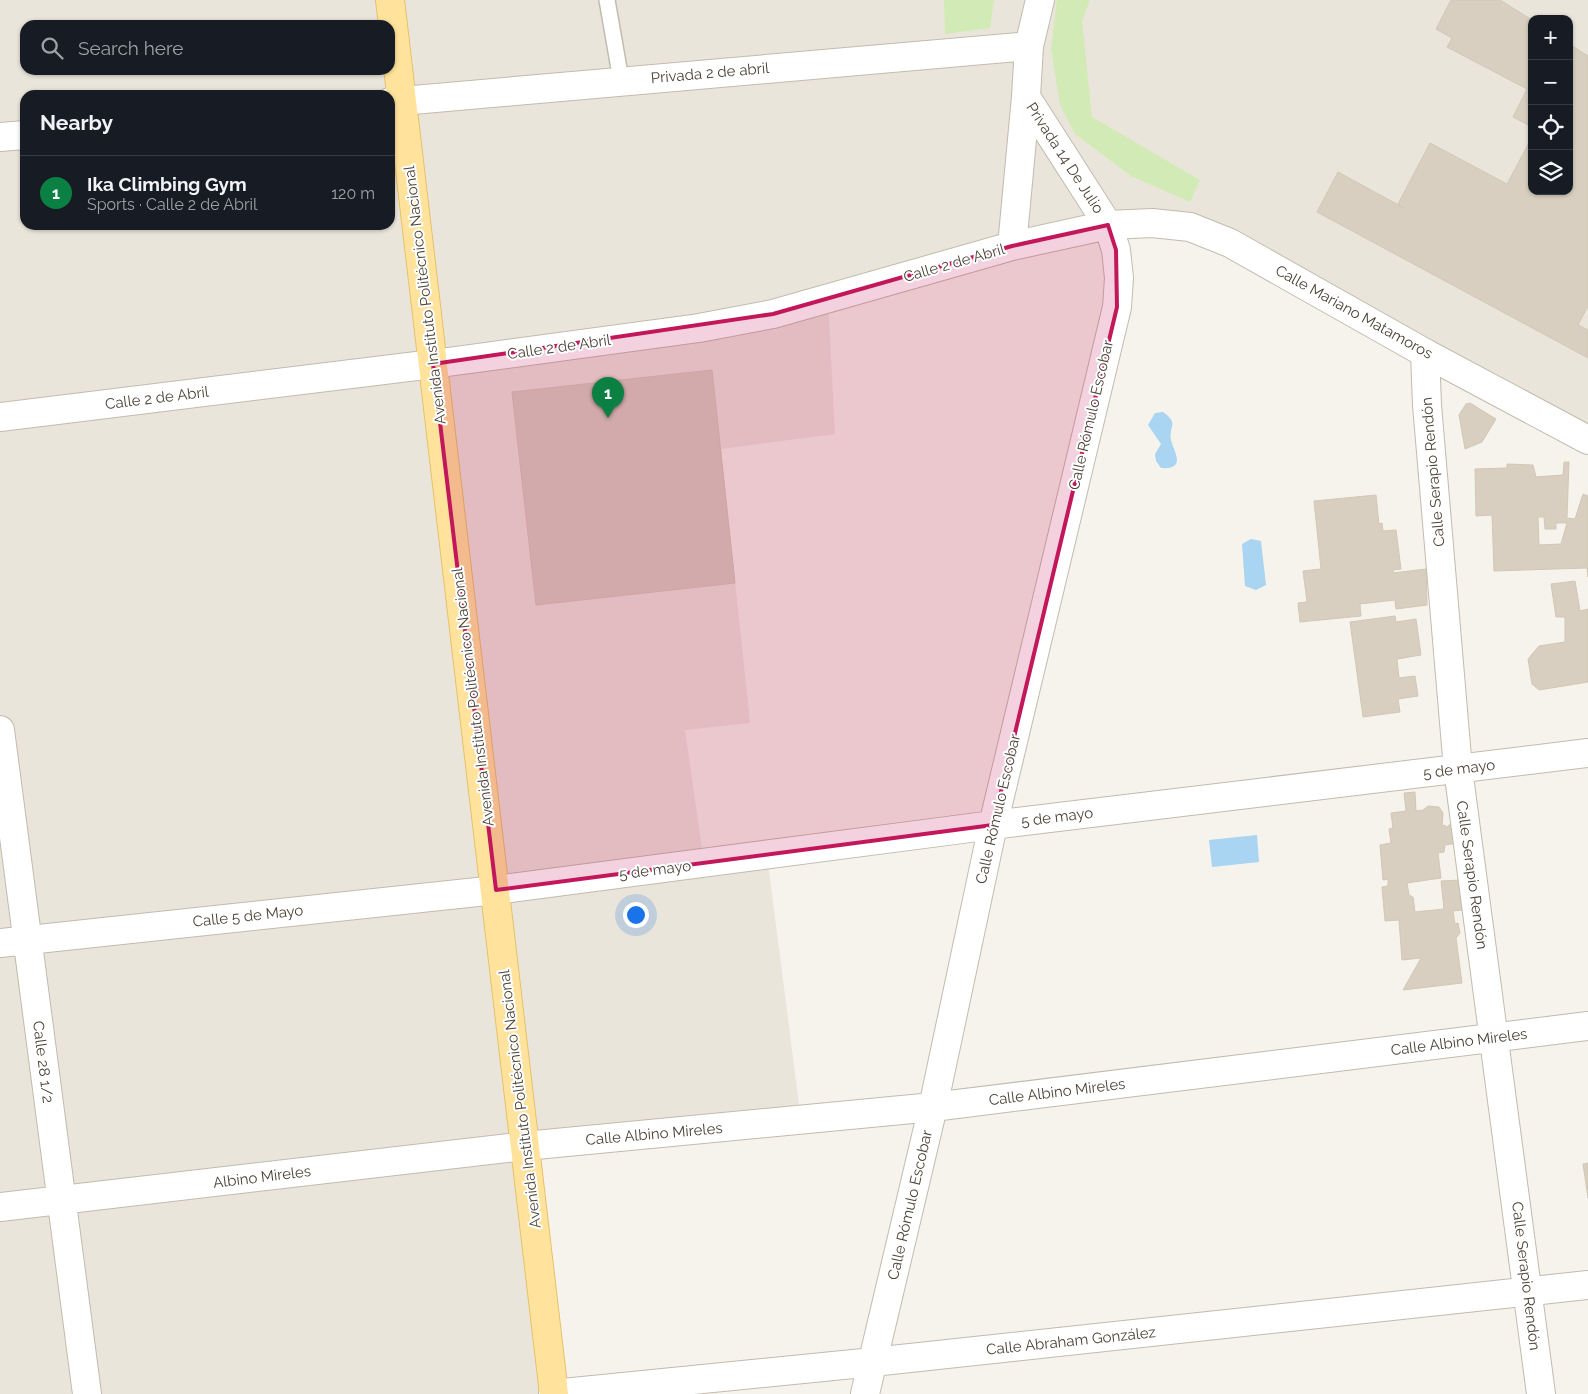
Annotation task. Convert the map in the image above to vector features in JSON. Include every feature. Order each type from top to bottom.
[{"type":"main road","name":"Avenida Instituto Politécnico Nacional","points":[[390,0],[391,20]]},
{"type":"main road","name":"Avenida Instituto Politécnico Nacional","points":[[394,75],[396,101],[433,364],[554,1394]]},
{"type":"street","name":"Privada 14 De Julio","points":[[1040,0],[1029,46],[1026,97],[1108,225]]},
{"type":"street","name":"Privada 2 de abril","points":[[396,101],[1029,46]]},
{"type":"street","points":[[1012,246],[1026,97]]},
{"type":"street","points":[[0,137],[20,135]]},
{"type":"street","name":"Calle Mariano Matamoros","points":[[1108,225],[1152,223],[1190,227],[1230,243],[1425,353],[1588,440]]},
{"type":"street","name":"Calle 2 de Abril","points":[[0,417],[433,364],[698,328],[772,314],[1012,246],[1108,225]]},
{"type":"street","name":"Calle Rómulo Escobar","points":[[865,1394],[933,1107],[993,825],[1117,306],[1119,278],[1116,250],[1108,225]]},
{"type":"street","name":"Calle Serapio Rendón","points":[[1425,353],[1428,415],[1458,769],[1541,1394]]},
{"type":"street","name":"Calle 28 1/2","points":[[0,730],[87,1394]]},
{"type":"street","name":"5 de mayo","points":[[496,890],[993,825],[1588,753]]},
{"type":"street","name":"Calle 5 de Mayo","points":[[0,943],[496,890]]},
{"type":"street","name":"Calle Albino Mireles","points":[[525,1146],[933,1107],[1588,1026]]},
{"type":"street","name":"Albino Mireles","points":[[0,1208],[525,1146]]},
{"type":"street","name":"Calle Abraham González","points":[[554,1394],[873,1362],[1588,1285]]},
{"type":"lane","points":[[607,0],[621,80]]},
{"type":"highlighted area","points":[[1108,225],[1116,250],[1117,307],[993,825],[496,890],[433,364],[773,314],[1012,246]]},
{"type":"shaded area","points":[[0,0],[1588,0],[1588,440],[1230,243],[1152,223],[828,299],[835,434],[721,449],[750,723],[685,730],[704,863],[767,855],[801,1120],[525,1146],[554,1394],[0,1394]]},
{"type":"green space","points":[[944,0],[994,0],[990,28],[945,34]]},
{"type":"green space","points":[[1057,0],[1090,0],[1082,21],[1092,117],[1200,180],[1190,202],[1131,176],[1075,134],[1060,105],[1051,49]]},
{"type":"water","points":[[1163,412],[1172,422],[1170,435],[1177,459],[1174,466],[1169,468],[1161,468],[1156,461],[1155,454],[1161,444],[1148,425],[1155,413]]},
{"type":"water","points":[[1251,539],[1261,541],[1266,585],[1256,590],[1245,586],[1242,544]]},
{"type":"water","points":[[1257,835],[1259,862],[1212,867],[1209,840]]},
{"type":"building","points":[[1451,0],[1500,0],[1528,18],[1528,125],[1513,117],[1527,89],[1447,47],[1452,38],[1436,29]]},
{"type":"building","points":[[1573,47],[1588,56],[1588,306],[1578,325],[1588,330],[1588,358],[1317,212],[1338,172],[1404,208],[1398,204],[1430,143],[1507,184],[1528,145],[1528,195],[1573,195]]},
{"type":"building","points":[[712,370],[735,583],[536,605],[512,392]]},
{"type":"building","points":[[1470,403],[1496,419],[1482,442],[1465,449],[1459,415],[1466,404]]},
{"type":"building","points":[[1564,462],[1569,462],[1567,518],[1575,519],[1583,494],[1588,496],[1588,577],[1587,568],[1494,571],[1492,515],[1476,516],[1475,469],[1507,468],[1507,464],[1533,465],[1536,477],[1563,475]],"holes":[[[1538,517],[1544,517],[1545,529],[1556,529],[1556,523],[1567,523],[1561,544],[1539,545]]]},
{"type":"building","points":[[1376,495],[1379,524],[1382,523],[1383,531],[1396,530],[1401,569],[1393,570],[1393,573],[1426,569],[1427,605],[1396,609],[1395,600],[1360,604],[1361,616],[1300,622],[1298,603],[1307,602],[1303,571],[1321,569],[1314,501]]},
{"type":"building","points":[[1575,581],[1580,611],[1588,609],[1588,682],[1539,690],[1532,684],[1528,659],[1539,646],[1565,642],[1565,617],[1556,617],[1551,584]]},
{"type":"building","points":[[1395,616],[1396,622],[1416,619],[1421,655],[1397,659],[1399,678],[1415,676],[1418,696],[1398,699],[1400,712],[1363,717],[1350,622]]},
{"type":"building","points":[[1415,792],[1416,811],[1423,810],[1428,806],[1439,807],[1443,813],[1442,826],[1445,825],[1445,828],[1452,823],[1464,842],[1445,845],[1444,852],[1438,853],[1441,878],[1407,883],[1409,895],[1413,897],[1415,912],[1444,909],[1441,881],[1462,880],[1472,909],[1453,911],[1455,924],[1458,923],[1460,933],[1456,938],[1462,983],[1403,990],[1421,958],[1402,960],[1399,920],[1385,921],[1382,887],[1388,886],[1388,879],[1383,880],[1380,845],[1391,843],[1389,829],[1393,828],[1391,813],[1406,811],[1404,793]]},
{"type":"building","points":[[1588,1163],[1588,1198],[1583,1164]]},
{"type":"place","name":"Ika Climbing Gym","points":[[608,418]]}]
